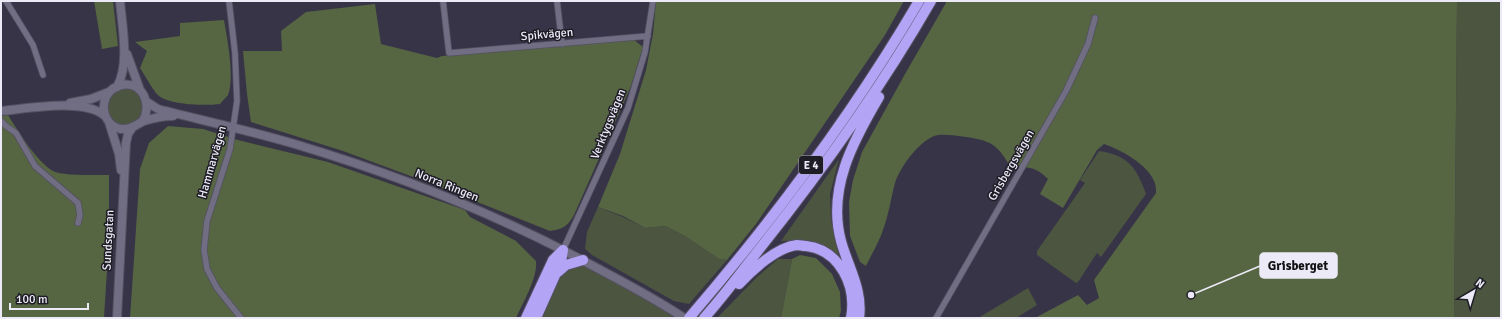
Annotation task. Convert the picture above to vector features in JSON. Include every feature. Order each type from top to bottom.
[{"type":"highway","name":"E 4","points":[[689,318],[824,148],[862,92],[919,1]]},
{"type":"highway","name":"E 4","points":[[706,315],[796,203],[837,147],[896,59],[931,1]]},
{"type":"highway","name":"E 4","points":[[859,318],[860,310],[858,286],[841,242],[836,218],[838,187],[849,153],[865,120],[882,92],[896,59]]},
{"type":"highway","name":"E 4","points":[[706,315],[726,299],[747,275],[773,254],[797,245],[815,247],[826,252],[835,259],[846,276],[849,287],[852,300],[850,318]]},
{"type":"highway","points":[[536,318],[561,262],[563,250]]},
{"type":"highway","points":[[526,318],[553,260],[563,250]]},
{"type":"highway","points":[[556,272],[566,264],[583,260]]},
{"type":"main road","points":[[56,106],[90,108],[99,111],[113,125],[122,129],[132,128],[142,122],[147,111],[147,102],[140,91],[129,64],[124,42],[120,1]]},
{"type":"main road","points":[[117,87],[122,73],[124,42]]},
{"type":"main road","points":[[1,111],[56,106],[91,99],[110,92],[117,87],[129,85],[140,91]]},
{"type":"main road","points":[[108,120],[104,114],[104,104],[110,92]]},
{"type":"main road","name":"Norra Ringen","points":[[147,102],[158,109],[298,145],[371,168],[424,188],[536,236],[583,260],[684,318]]},
{"type":"main road","name":"Norra Ringen","points":[[142,122],[163,116],[183,116]]},
{"type":"main road","name":"Sundsgatan","points":[[108,120],[119,154],[123,187]]},
{"type":"main road","name":"Sundsgatan","points":[[117,318],[126,143],[128,134],[132,128]]},
{"type":"street","points":[[6,1],[33,45],[43,75]]},
{"type":"street","name":"Hammarvägen","points":[[229,1],[235,53],[237,101],[230,148],[207,221],[204,250],[207,269],[217,288],[236,314],[241,318]]},
{"type":"street","name":"Spikvägen","points":[[443,1],[449,53],[648,36]]},
{"type":"street","points":[[558,1],[562,44]]},
{"type":"street","name":"Verktygsvägen","points":[[563,250],[628,108],[645,52],[653,1]]},
{"type":"street","name":"Grisbergsvägen","points":[[936,318],[1066,91],[1088,44],[1095,18]]},
{"type":"street","points":[[1,121],[16,133],[35,166],[78,203],[80,215],[78,223]]},
{"type":"green space","points":[[94,1],[113,1],[118,46],[102,49]]},
{"type":"green space","points":[[656,1],[904,1],[885,35],[756,224],[727,260],[719,259],[685,236],[665,226],[645,228],[623,216],[598,207],[620,154],[646,70],[653,34]]},
{"type":"green space","points":[[947,1],[1457,1],[1454,318],[1035,318],[1078,295],[1087,305],[1099,298],[1094,280],[1156,193],[1155,182],[1140,163],[1118,150],[1104,144],[1097,150],[1063,208],[1040,194],[1048,179],[1043,174],[1034,169],[1009,165],[1001,152],[992,144],[980,140],[952,135],[938,135],[931,137],[918,147],[901,169],[895,183],[882,232],[866,266],[860,262],[850,236],[849,202],[853,180],[862,152]]},
{"type":"green space","points":[[1457,1],[1501,1],[1501,318],[1454,318]]},
{"type":"green space","points":[[375,4],[381,44],[437,58],[442,56],[633,39],[643,47],[631,86],[574,215],[567,225],[550,231],[432,184],[343,151],[251,122],[243,51],[282,51],[281,31],[306,12]]},
{"type":"green space","points":[[224,20],[231,68],[228,95],[220,104],[206,105],[180,103],[164,99],[159,96],[140,68],[147,51],[135,42],[180,36],[180,23]]},
{"type":"green space","points":[[130,89],[139,94],[143,100],[143,114],[139,120],[130,125],[122,125],[113,120],[109,114],[108,103],[113,94],[119,90]]},
{"type":"green space","points":[[8,115],[34,154],[53,171],[57,173],[109,175],[109,239],[104,318],[1,318],[1,116]]},
{"type":"green space","points":[[168,126],[203,129],[238,140],[328,162],[465,210],[470,217],[516,241],[536,261],[535,275],[516,318],[130,318],[140,169],[149,143]]},
{"type":"green space","points":[[1099,151],[1117,156],[1130,164],[1139,177],[1146,194],[1101,257],[1097,253],[1076,283],[1037,255],[1037,251],[1085,183],[1080,180]]},
{"type":"green space","points":[[839,159],[830,194],[831,220],[839,255],[825,247],[812,243],[781,241]]},
{"type":"green space","points":[[598,207],[645,228],[665,226],[685,236],[719,259],[727,260],[689,304],[674,301],[592,255],[585,249],[587,232]]},
{"type":"green space","points":[[800,255],[816,258],[832,274],[840,292],[841,311],[839,318],[781,318],[792,259]]},
{"type":"green space","points":[[778,259],[792,259],[781,318],[717,318],[757,277]]},
{"type":"green space","points":[[576,264],[588,267],[614,279],[675,318],[541,318],[550,295],[559,279],[570,267]]},
{"type":"green space","points":[[1028,288],[1037,305],[1016,318],[978,318]]},
{"type":"place","name":"Grisberget","points":[[1191,295]]}]
